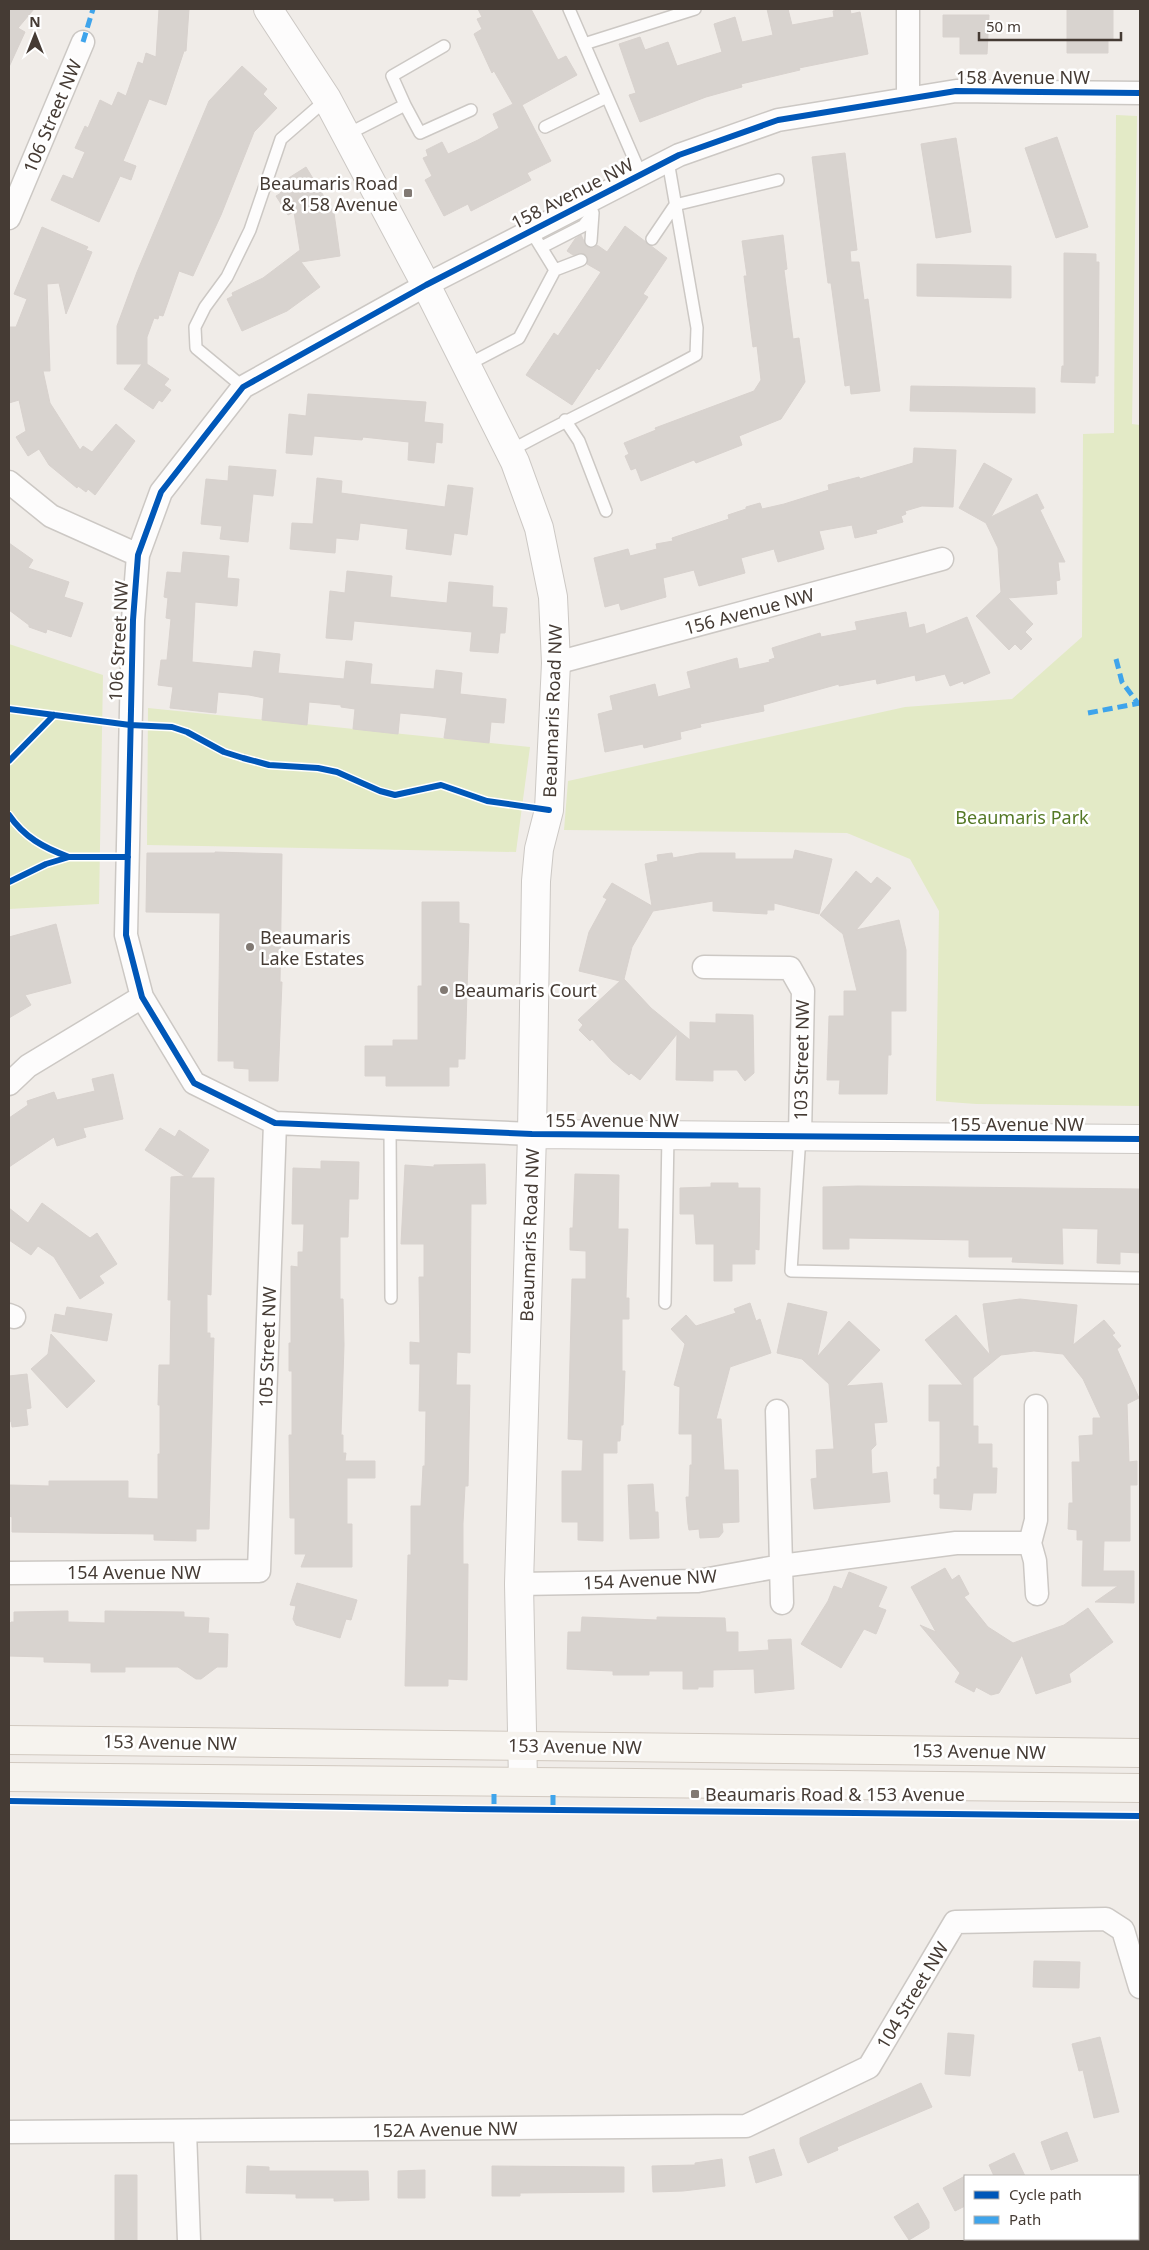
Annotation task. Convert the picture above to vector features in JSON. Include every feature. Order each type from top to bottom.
[{"type":"main road","name":"153 Avenue NW","points":[[9,1740],[1140,1753]]},
{"type":"main road","name":"153 Avenue NW","points":[[9,1777],[1140,1788]]},
{"type":"street","name":"Beaumaris Road NW","points":[[268,9],[327,99],[426,285],[510,451],[529,494],[548,562],[553,597],[556,663],[549,810],[539,849],[536,881],[532,1134],[519,1584],[523,1781]]},
{"type":"street","points":[[908,9],[908,98]]},
{"type":"street","name":"106 Street NW","points":[[9,218],[83,42]]},
{"type":"street","name":"158 Avenue NW","points":[[138,556],[162,492],[243,387],[426,285],[536,239],[641,174],[668,161],[778,120],[908,98],[956,91],[1140,92]]},
{"type":"street","points":[[9,482],[51,516],[138,556]]},
{"type":"street","name":"106 Street NW","points":[[138,556],[133,620],[126,934],[142,997]]},
{"type":"street","name":"156 Avenue NW","points":[[556,663],[942,559]]},
{"type":"street","name":"103 Street NW","points":[[704,968],[790,968],[802,991],[800,1136]]},
{"type":"street","points":[[9,1084],[28,1066],[142,997]]},
{"type":"street","name":"155 Avenue NW","points":[[142,997],[194,1083],[275,1123],[532,1134],[1140,1140]]},
{"type":"street","name":"105 Street NW","points":[[259,1571],[275,1123]]},
{"type":"street","points":[[1036,1406],[1036,1520],[1030,1544],[1035,1561],[1037,1594]]},
{"type":"street","points":[[777,1411],[782,1603]]},
{"type":"street","name":"154 Avenue NW","points":[[519,1584],[698,1581],[781,1566],[956,1543],[1030,1544]]},
{"type":"street","name":"154 Avenue NW","points":[[9,1573],[259,1571]]},
{"type":"street","name":"104 Street NW","points":[[869,2067],[955,1922],[1106,1919],[1123,1930],[1140,1987]]},
{"type":"street","name":"152A Avenue NW","points":[[9,2132],[746,2126],[869,2067]]},
{"type":"street","points":[[185,2131],[189,2241]]},
{"type":"lane","points":[[569,9],[641,174]]},
{"type":"lane","points":[[584,44],[695,9]]},
{"type":"lane","points":[[444,46],[392,76],[420,133],[471,110]]},
{"type":"lane","points":[[545,127],[608,97]]},
{"type":"lane","points":[[243,387],[196,348],[195,327],[205,307],[227,278],[250,230],[281,139],[327,99]]},
{"type":"lane","points":[[346,135],[406,105]]},
{"type":"lane","points":[[510,451],[565,420],[642,385],[696,355],[697,328],[668,161]]},
{"type":"lane","points":[[652,239],[676,205],[778,180]]},
{"type":"lane","points":[[590,207],[591,241]]},
{"type":"lane","points":[[536,239],[555,270]]},
{"type":"lane","points":[[467,366],[519,338],[555,270],[581,260]]},
{"type":"lane","points":[[565,420],[579,441],[606,511]]},
{"type":"lane","points":[[390,1128],[391,1298]]},
{"type":"lane","points":[[665,1304],[668,1135]]},
{"type":"lane","name":"103 Street NW","points":[[800,1136],[790,1272],[1140,1278]]},
{"type":"green space","name":"Beaumaris Park","points":[[1116,115],[1137,116],[1132,424],[1140,425],[1140,1106],[976,1104],[936,1101],[939,911],[910,859],[847,833],[564,830],[568,781],[905,707],[1012,699],[1082,637],[1083,434],[1114,433]]},
{"type":"green space","points":[[9,644],[103,675],[99,904],[9,909]]},
{"type":"green space","points":[[148,708],[530,747],[516,852],[147,845]]},
{"type":"building","points":[[9,9],[34,9],[18,28],[25,32],[9,67]]},
{"type":"building","points":[[159,9],[189,9],[186,51],[184,51],[166,105],[149,99],[123,161],[136,166],[131,180],[120,176],[99,222],[51,200],[63,175],[73,179],[85,152],[75,148],[85,126],[88,128],[100,100],[112,106],[118,92],[126,96],[138,62],[143,64],[146,53],[156,57]]},
{"type":"building","points":[[478,9],[531,9],[558,60],[566,56],[577,75],[522,105],[551,161],[527,173],[531,180],[510,191],[471,211],[468,204],[444,216],[425,180],[432,176],[423,158],[428,156],[426,150],[442,142],[448,154],[478,140],[499,128],[493,114],[513,104],[494,71],[492,73],[474,34],[482,29],[477,19],[482,17]]},
{"type":"building","points":[[767,9],[788,9],[792,25],[834,17],[833,11],[850,9],[851,14],[860,12],[868,54],[799,68],[800,70],[741,84],[742,87],[706,97],[640,122],[629,95],[636,93],[619,44],[640,37],[645,50],[668,42],[677,66],[722,52],[714,24],[735,17],[742,42],[773,35]]},
{"type":"building","points":[[1067,9],[1113,9],[1113,40],[1108,40],[1108,53],[1067,53]]},
{"type":"building","points":[[943,15],[989,15],[987,54],[960,54],[960,37],[943,37]]},
{"type":"building","points":[[242,66],[267,89],[263,94],[277,108],[254,132],[221,215],[193,276],[179,271],[163,316],[159,315],[158,319],[154,318],[147,337],[147,364],[169,379],[164,385],[171,390],[162,402],[159,400],[153,409],[124,389],[142,364],[117,364],[117,326],[137,272],[209,101]]},
{"type":"building","points":[[1057,137],[1088,227],[1056,238],[1025,148]]},
{"type":"building","points":[[956,138],[971,232],[936,238],[921,144]]},
{"type":"building","points":[[845,153],[857,250],[850,251],[851,262],[859,262],[864,300],[868,299],[880,391],[851,394],[850,385],[845,386],[831,283],[828,283],[812,157]]},
{"type":"building","points":[[306,167],[334,213],[340,256],[301,262],[320,287],[287,311],[242,331],[227,299],[233,296],[232,293],[263,278],[300,250],[294,212],[288,215],[276,196],[281,193],[276,186]]},
{"type":"building","points":[[625,226],[667,258],[643,294],[648,297],[599,370],[597,368],[572,405],[526,375],[554,333],[558,336],[601,272],[587,264],[588,258],[585,254],[573,255],[567,251],[575,239],[581,235],[587,247],[594,248],[597,245],[607,252]]},
{"type":"building","points":[[42,227],[88,247],[86,250],[92,252],[66,314],[59,283],[47,284],[50,371],[43,371],[50,403],[80,450],[83,446],[92,452],[116,424],[135,441],[95,495],[88,489],[86,492],[78,486],[77,488],[49,465],[39,449],[28,456],[16,437],[26,431],[19,400],[9,403],[9,327],[16,327],[27,299],[14,294]]},
{"type":"building","points":[[783,235],[787,269],[784,270],[793,339],[799,338],[805,382],[781,419],[739,436],[742,445],[696,463],[694,460],[641,481],[636,468],[631,470],[625,456],[629,454],[624,443],[656,430],[655,428],[754,391],[761,380],[757,346],[753,347],[744,276],[747,276],[742,241]]},
{"type":"building","points":[[1064,253],[1096,254],[1096,262],[1099,262],[1098,376],[1095,376],[1095,383],[1061,382],[1062,366],[1064,366]]},
{"type":"building","points":[[917,264],[1011,266],[1011,298],[917,296]]},
{"type":"building","points":[[911,386],[1035,388],[1035,413],[910,411]]},
{"type":"building","points":[[308,394],[426,402],[424,422],[443,424],[442,443],[436,442],[434,463],[408,460],[409,442],[363,437],[362,440],[314,436],[312,455],[286,453],[289,414],[306,416]]},
{"type":"building","points":[[914,448],[956,450],[953,507],[922,506],[905,511],[906,514],[901,516],[903,522],[876,530],[877,533],[855,538],[852,525],[819,531],[824,549],[778,562],[774,549],[741,558],[745,573],[699,586],[694,570],[663,578],[666,597],[621,610],[619,603],[605,607],[594,558],[628,549],[630,556],[657,549],[656,544],[673,541],[672,538],[729,519],[728,515],[746,509],[746,507],[760,503],[762,509],[784,504],[829,490],[828,485],[859,477],[860,479],[913,463]]},
{"type":"building","points":[[984,463],[1012,479],[991,517],[1037,494],[1044,508],[1040,510],[1065,562],[1058,562],[1060,580],[1056,581],[1057,594],[1008,598],[1033,624],[1025,632],[1032,639],[1021,650],[1015,644],[1009,650],[976,616],[1001,592],[998,548],[986,523],[959,508]]},
{"type":"building","points":[[229,466],[276,470],[273,496],[253,494],[248,542],[220,539],[222,526],[201,524],[206,479],[228,481]]},
{"type":"building","points":[[317,478],[342,481],[341,493],[445,507],[448,485],[473,488],[467,535],[454,533],[451,555],[406,549],[408,529],[360,523],[358,540],[336,538],[335,553],[290,549],[292,523],[313,524]]},
{"type":"building","points":[[9,543],[33,560],[28,568],[69,582],[64,597],[83,603],[71,637],[47,629],[46,633],[29,627],[29,625],[9,610]]},
{"type":"building","points":[[183,552],[229,556],[227,578],[239,579],[237,606],[195,602],[192,662],[252,668],[254,651],[280,654],[278,673],[344,679],[346,661],[372,664],[370,684],[434,689],[436,670],[462,673],[460,694],[506,699],[504,723],[491,722],[489,743],[444,738],[447,718],[431,716],[400,713],[398,734],[353,729],[355,709],[341,707],[341,705],[309,702],[307,725],[262,720],[264,698],[249,695],[218,692],[216,713],[170,708],[173,687],[158,685],[161,660],[167,660],[171,619],[166,618],[168,598],[164,597],[167,572],[181,573]]},
{"type":"building","points":[[347,571],[392,576],[390,597],[417,600],[447,603],[449,582],[493,586],[492,607],[507,608],[505,633],[500,633],[498,653],[470,651],[472,632],[354,621],[352,640],[326,638],[330,591],[345,593]]},
{"type":"building","points":[[906,612],[909,628],[924,624],[926,634],[967,617],[990,673],[964,684],[963,681],[950,686],[945,674],[916,681],[915,675],[877,684],[876,679],[839,686],[839,684],[763,705],[764,711],[700,724],[701,727],[680,732],[681,739],[644,748],[643,744],[605,752],[598,714],[613,710],[610,696],[655,684],[658,697],[691,688],[687,672],[737,658],[739,669],[770,662],[769,660],[775,658],[772,648],[820,633],[821,637],[857,630],[855,622]]},
{"type":"building","points":[[795,850],[832,859],[819,914],[774,903],[774,910],[767,910],[767,914],[713,911],[713,901],[653,911],[632,947],[624,979],[651,1008],[690,1040],[690,1022],[716,1023],[716,1014],[753,1015],[754,1073],[745,1081],[737,1070],[713,1070],[713,1081],[676,1080],[677,1034],[640,1080],[631,1073],[629,1075],[612,1061],[592,1039],[590,1041],[579,1030],[583,1025],[578,1020],[620,981],[579,971],[589,932],[607,899],[603,897],[612,883],[652,906],[645,864],[658,861],[657,855],[672,853],[673,858],[700,853],[735,853],[735,859],[793,859]]},
{"type":"building","name":"Beaumaris Lake Estates","points":[[215,852],[282,854],[280,982],[282,982],[278,1081],[249,1081],[249,1069],[234,1068],[234,1061],[218,1061],[220,913],[146,912],[147,853]]},
{"type":"building","points":[[856,871],[871,884],[877,877],[891,888],[856,930],[899,920],[906,950],[906,1011],[891,1011],[891,1055],[888,1055],[887,1094],[839,1094],[840,1080],[827,1080],[829,1016],[844,1016],[844,991],[857,991],[843,934],[820,915]]},
{"type":"building","name":"Beaumaris Court","points":[[422,902],[459,902],[459,923],[469,924],[465,1059],[458,1059],[458,1067],[449,1067],[449,1086],[386,1086],[386,1076],[365,1076],[365,1046],[393,1046],[393,1040],[418,1040],[418,986],[422,986]]},
{"type":"building","points":[[56,924],[71,983],[25,995],[31,1005],[9,1018],[9,937]]},
{"type":"building","points":[[113,1074],[123,1119],[83,1128],[86,1137],[57,1146],[54,1137],[9,1167],[9,1118],[28,1105],[27,1101],[54,1092],[57,1100],[95,1091],[92,1079]]},
{"type":"building","points":[[160,1128],[175,1137],[179,1130],[209,1150],[191,1178],[214,1178],[211,1295],[207,1294],[207,1333],[210,1333],[210,1338],[214,1338],[209,1529],[196,1529],[196,1541],[154,1540],[154,1534],[12,1532],[12,1517],[9,1516],[9,1485],[49,1486],[49,1481],[128,1481],[128,1498],[158,1499],[158,1454],[160,1454],[159,1365],[170,1365],[171,1300],[168,1300],[171,1177],[185,1176],[145,1150]]},
{"type":"building","points":[[321,1161],[359,1162],[358,1199],[349,1199],[348,1237],[340,1237],[340,1299],[343,1299],[344,1345],[341,1435],[343,1435],[343,1453],[346,1453],[345,1461],[375,1461],[375,1478],[347,1478],[347,1524],[352,1524],[352,1567],[301,1567],[306,1554],[295,1554],[295,1518],[290,1518],[289,1435],[292,1435],[292,1371],[289,1371],[289,1343],[291,1343],[291,1266],[298,1267],[298,1252],[303,1252],[304,1224],[292,1224],[293,1168],[321,1169]]},
{"type":"building","points":[[485,1164],[486,1204],[471,1204],[470,1353],[457,1352],[456,1385],[470,1385],[468,1486],[465,1486],[463,1523],[463,1564],[468,1564],[467,1680],[448,1679],[448,1686],[405,1686],[408,1555],[411,1555],[411,1506],[421,1506],[423,1466],[425,1466],[426,1411],[419,1411],[420,1364],[410,1364],[410,1342],[420,1343],[419,1277],[424,1277],[424,1244],[401,1244],[405,1165],[434,1167],[434,1165]]},
{"type":"building","points":[[575,1174],[619,1175],[618,1229],[628,1229],[626,1298],[629,1298],[629,1319],[622,1319],[622,1371],[625,1371],[623,1425],[621,1425],[620,1441],[617,1441],[617,1453],[603,1453],[603,1541],[578,1540],[578,1522],[562,1522],[562,1471],[582,1471],[583,1440],[568,1439],[572,1279],[586,1279],[586,1251],[570,1250],[570,1228],[573,1228]]},
{"type":"building","points":[[711,1183],[738,1183],[738,1188],[760,1188],[759,1250],[755,1249],[755,1264],[732,1264],[732,1281],[714,1281],[714,1244],[696,1244],[694,1214],[680,1214],[680,1188],[711,1187]]},
{"type":"building","points":[[823,1187],[1140,1189],[1140,1253],[1120,1252],[1120,1264],[1097,1263],[1098,1229],[1062,1228],[1063,1264],[1012,1262],[1013,1257],[969,1257],[969,1240],[849,1238],[849,1249],[823,1249]]},
{"type":"building","points":[[42,1203],[90,1238],[97,1233],[117,1264],[99,1276],[104,1283],[80,1299],[54,1257],[38,1246],[31,1255],[9,1240],[9,1208],[28,1223]]},
{"type":"building","points":[[1020,1299],[1077,1305],[1073,1345],[1104,1320],[1115,1333],[1112,1335],[1121,1346],[1117,1349],[1139,1398],[1127,1404],[1129,1462],[1137,1461],[1137,1485],[1130,1485],[1130,1541],[1104,1541],[1103,1571],[1134,1571],[1134,1603],[1095,1602],[1118,1586],[1082,1586],[1083,1540],[1077,1540],[1077,1530],[1068,1529],[1069,1503],[1073,1503],[1072,1462],[1080,1462],[1079,1436],[1093,1435],[1093,1418],[1101,1418],[1083,1379],[1063,1354],[1034,1351],[1001,1355],[973,1378],[973,1426],[978,1426],[978,1444],[992,1444],[992,1468],[997,1468],[996,1493],[973,1493],[971,1510],[940,1508],[940,1494],[934,1494],[934,1479],[937,1479],[937,1467],[940,1467],[940,1421],[929,1421],[929,1385],[963,1385],[925,1340],[956,1315],[990,1355],[983,1304]]},
{"type":"building","points":[[750,1303],[756,1321],[760,1319],[771,1353],[730,1367],[716,1419],[721,1419],[724,1470],[738,1470],[739,1522],[722,1523],[723,1532],[719,1537],[700,1538],[699,1529],[689,1530],[688,1524],[686,1497],[689,1497],[692,1434],[679,1434],[680,1387],[674,1385],[685,1344],[671,1329],[686,1315],[696,1326],[736,1313],[734,1309]]},
{"type":"building","points":[[788,1303],[827,1312],[817,1357],[849,1321],[880,1350],[846,1386],[882,1383],[887,1422],[874,1423],[876,1445],[871,1450],[872,1474],[887,1472],[890,1502],[814,1509],[811,1479],[817,1478],[816,1450],[834,1449],[829,1384],[802,1359],[777,1353]]},
{"type":"building","points":[[67,1307],[112,1314],[107,1341],[52,1331],[55,1314],[65,1316]]},
{"type":"building","points":[[51,1334],[95,1381],[67,1408],[31,1369],[48,1354]]},
{"type":"building","points":[[27,1374],[31,1408],[26,1409],[28,1425],[12,1427],[11,1421],[9,1422],[9,1376]]},
{"type":"building","points":[[653,1484],[655,1512],[658,1512],[659,1538],[630,1539],[628,1485]]},
{"type":"building","points":[[945,1568],[952,1580],[959,1575],[969,1594],[964,1597],[988,1627],[1013,1643],[1064,1625],[1088,1608],[1113,1642],[1069,1674],[1071,1682],[1036,1694],[1022,1655],[999,1693],[991,1695],[976,1687],[974,1692],[955,1682],[960,1673],[920,1625],[936,1632],[911,1587]]},
{"type":"building","points":[[849,1572],[887,1587],[878,1607],[886,1610],[876,1634],[864,1629],[841,1668],[801,1644],[828,1601],[834,1586],[842,1589]]},
{"type":"building","points":[[297,1583],[357,1600],[351,1620],[346,1619],[340,1638],[296,1625],[293,1619],[296,1606],[290,1605]]},
{"type":"building","points":[[68,1611],[68,1622],[105,1623],[105,1611],[184,1612],[184,1617],[209,1618],[208,1633],[228,1634],[227,1667],[217,1667],[201,1679],[196,1679],[178,1667],[125,1667],[125,1672],[91,1672],[91,1663],[44,1662],[44,1657],[9,1656],[9,1625],[11,1622],[14,1622],[14,1612]]},
{"type":"building","points":[[582,1617],[657,1620],[657,1617],[725,1618],[726,1632],[738,1632],[738,1652],[769,1650],[768,1640],[791,1639],[794,1689],[755,1693],[754,1669],[713,1670],[713,1687],[683,1689],[683,1671],[649,1671],[649,1675],[613,1675],[613,1671],[567,1669],[568,1632],[581,1632]]},
{"type":"building","points":[[1034,1961],[1080,1962],[1079,1988],[1033,1987]]},
{"type":"building","points":[[948,2033],[974,2035],[970,2076],[945,2074]]},
{"type":"building","points":[[1100,2037],[1119,2112],[1094,2118],[1083,2070],[1079,2071],[1072,2044]]},
{"type":"building","points":[[921,2083],[932,2107],[837,2147],[838,2150],[808,2163],[800,2144],[800,2138]]},
{"type":"building","points":[[1067,2132],[1078,2161],[1051,2170],[1041,2142]]},
{"type":"building","points":[[774,2149],[782,2175],[756,2183],[749,2157]]},
{"type":"building","points":[[1014,2153],[1025,2175],[994,2175],[989,2165]]},
{"type":"building","points":[[722,2159],[725,2186],[653,2192],[652,2166],[695,2165],[695,2163]]},
{"type":"building","points":[[247,2166],[269,2167],[269,2171],[368,2171],[369,2200],[334,2201],[334,2198],[296,2198],[296,2194],[246,2193]]},
{"type":"building","points":[[492,2166],[624,2167],[624,2192],[520,2193],[520,2196],[492,2196]]},
{"type":"building","points":[[425,2170],[425,2198],[398,2198],[398,2171]]},
{"type":"building","points":[[115,2175],[137,2175],[137,2241],[115,2241]]},
{"type":"building","points":[[964,2177],[964,2206],[955,2211],[943,2188]]},
{"type":"building","points":[[918,2203],[929,2222],[929,2228],[909,2240],[894,2217]]},
{"type":"marked path","points":[[83,42],[93,9]]},
{"type":"marked path","points":[[1116,659],[1122,682],[1137,702]]},
{"type":"marked path","points":[[1088,713],[1140,703]]},
{"type":"marked path","points":[[494,1794],[494,1809]]},
{"type":"marked path","points":[[553,1795],[553,1809]]},
{"type":"cycle path","points":[[1140,93],[956,91],[778,120],[679,155],[426,285],[243,387],[161,492],[138,555],[133,620],[126,935],[142,997],[194,1083],[275,1123],[532,1134],[1140,1139]]},
{"type":"cycle path","points":[[9,709],[130,725],[172,727],[187,732],[224,752],[243,758],[269,765],[318,768],[337,772],[380,791],[395,795],[441,785],[487,801],[549,810]]},
{"type":"cycle path","points":[[9,761],[54,715]]},
{"type":"cycle path","points":[[9,815],[21,830],[35,841],[69,857]]},
{"type":"cycle path","points":[[9,882],[46,864],[69,857],[128,857]]},
{"type":"cycle path","points":[[9,1801],[464,1809],[1140,1816]]},
{"type":"place","name":"Beaumaris Road & 158 Avenue","points":[[408,193]]},
{"type":"place","name":"Beaumaris Lake Estates","points":[[250,947]]},
{"type":"place","name":"Beaumaris Court","points":[[444,990]]},
{"type":"place","name":"Beaumaris Road & 153 Avenue","points":[[695,1794]]}]
